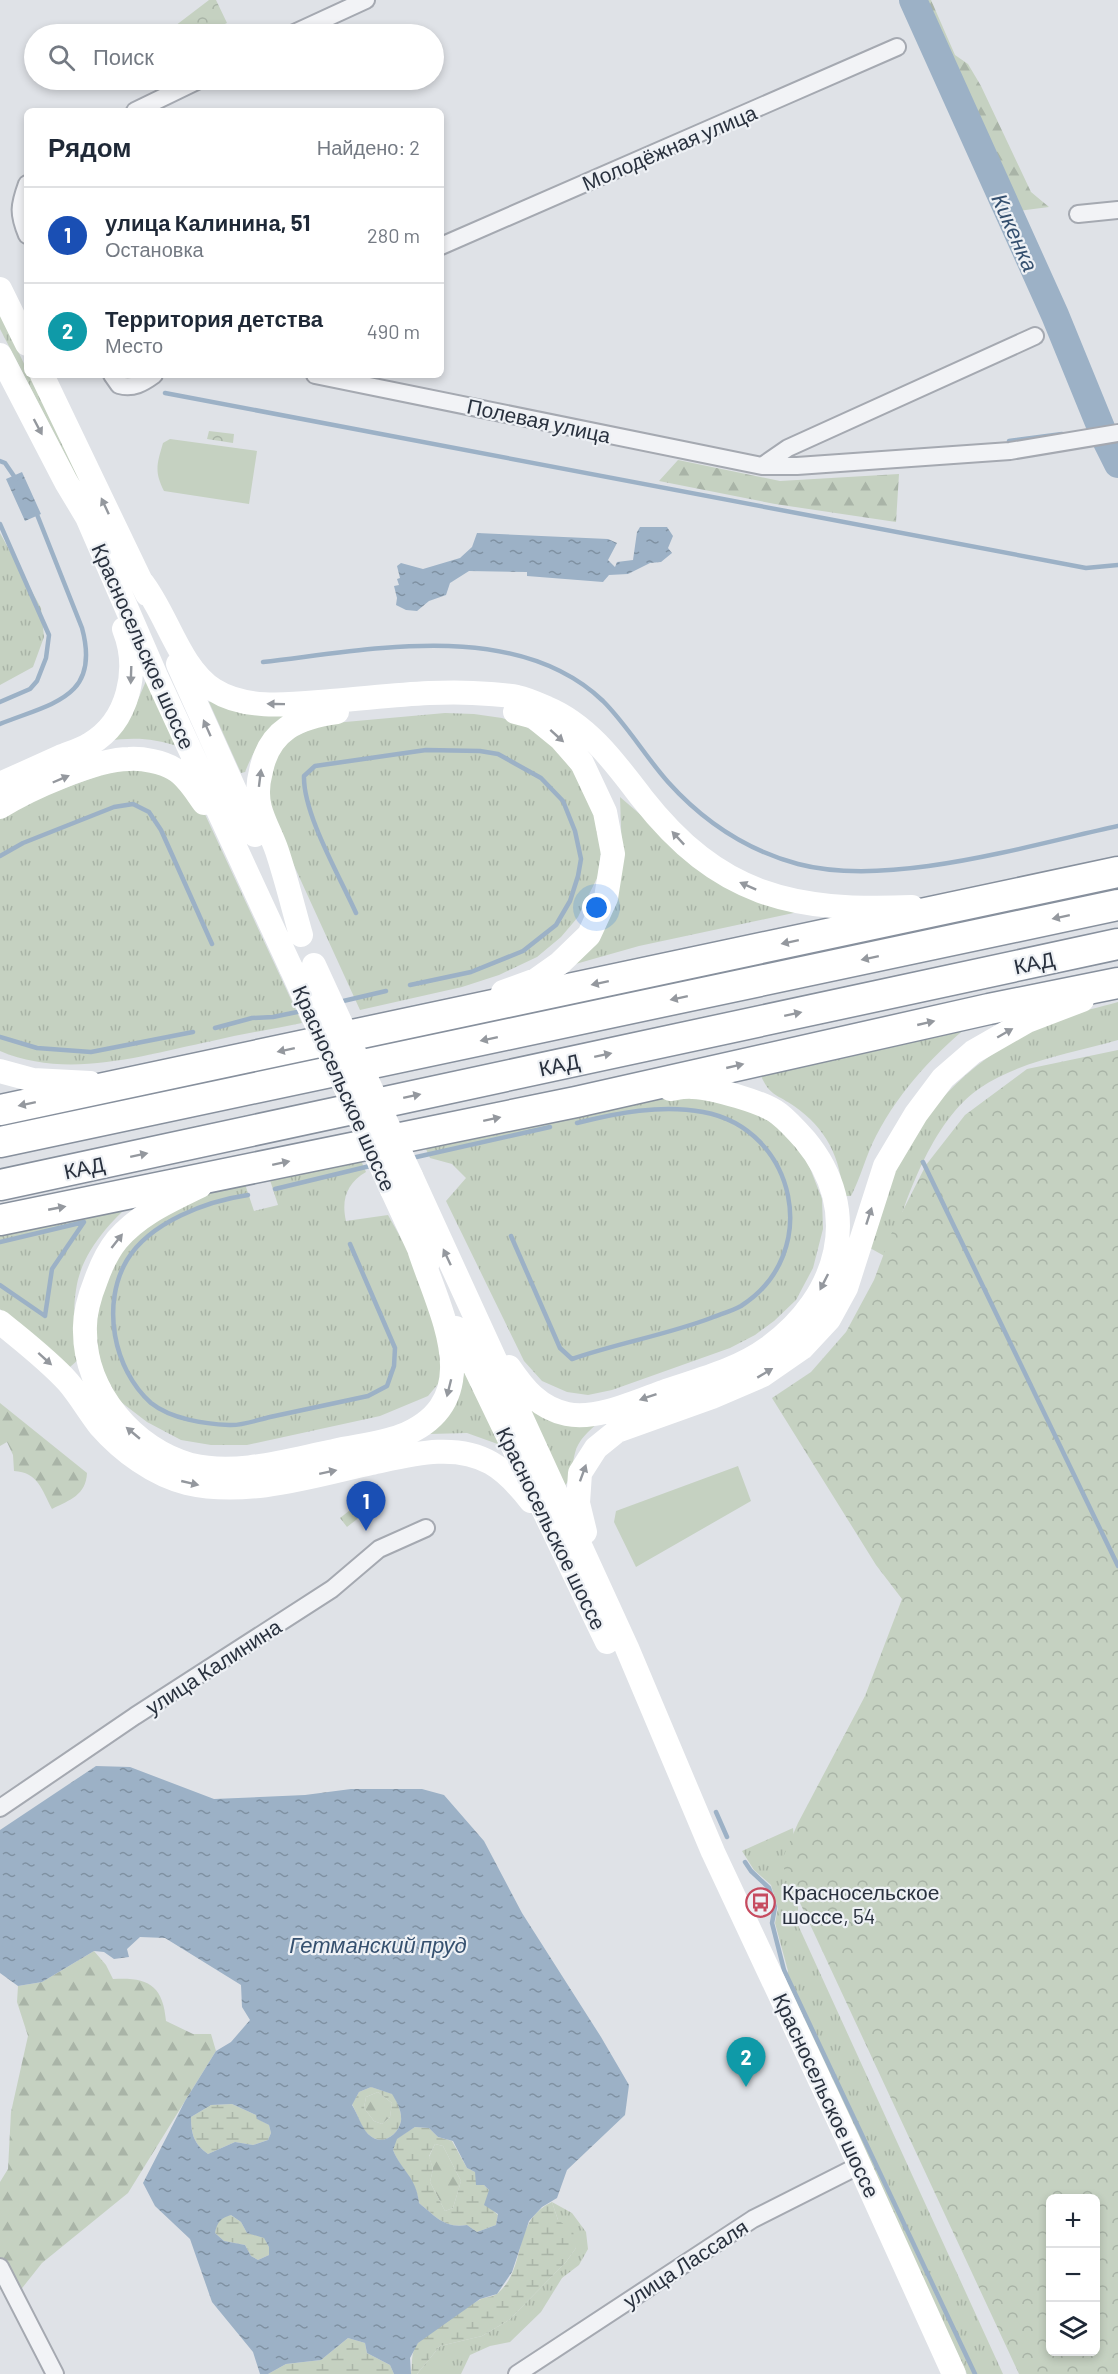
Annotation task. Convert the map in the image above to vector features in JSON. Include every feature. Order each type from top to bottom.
[{"type":"highway","points":[[0,1110],[1118,872]]},
{"type":"highway","name":"КАД","points":[[0,1142],[1118,905]]},
{"type":"highway","name":"КАД","points":[[0,1185],[1118,944]]},
{"type":"highway","points":[[0,1220],[576,1101],[989,1009],[1118,985]]},
{"type":"main road","points":[[0,289],[24,338]]},
{"type":"main road","name":"Красносельское шоссе","points":[[0,355],[87,518],[156,676],[269,921],[303,967],[427,1212],[627,1648],[679,1766],[698,1817],[860,2165],[954,2374]]},
{"type":"main road","name":"Красносельское шоссе","points":[[43,378],[141,581],[301,935],[303,967],[402,1214],[551,1527],[665,1759],[698,1817]]},
{"type":"main road","points":[[0,784],[91,744],[122,710],[130,688],[131,662],[128,638],[66,482]]},
{"type":"main road","points":[[141,581],[158,604],[183,653],[200,678],[214,690],[233,699],[256,703],[291,704],[439,692],[517,696],[550,709],[577,724],[691,851],[723,874],[768,895],[814,905],[838,907],[971,904]]},
{"type":"main road","points":[[301,935],[277,850],[259,806],[259,781],[263,760],[271,742],[287,726],[319,714],[465,703],[534,717],[561,739],[582,763],[594,786],[605,812],[614,854],[606,898],[589,935],[560,963],[536,980],[405,1025]]},
{"type":"main road","points":[[0,807],[66,776],[105,762],[130,758],[173,768],[183,775],[207,807],[233,861],[269,921]]},
{"type":"main road","points":[[627,1648],[610,1593],[586,1534],[578,1503],[580,1473],[596,1448],[617,1431],[712,1397],[764,1375],[802,1348],[828,1319],[846,1288],[885,1166],[916,1114],[943,1077],[973,1052],[1027,1021],[1118,985]]},
{"type":"main road","points":[[0,1071],[33,1080],[125,1083]]},
{"type":"main road","points":[[468,1302],[525,1391],[548,1408],[569,1414],[602,1412],[734,1366],[767,1349],[803,1318],[819,1292],[834,1263],[838,1234],[830,1179],[812,1148],[778,1113],[747,1100],[693,1087],[642,1091],[576,1101]]},
{"type":"main road","points":[[224,1175],[141,1216],[116,1241],[102,1265],[91,1293],[84,1331],[87,1355],[99,1388],[122,1423],[154,1450],[190,1464],[216,1469],[266,1464],[400,1437],[429,1420],[447,1398],[452,1374],[453,1350],[420,1252]]},
{"type":"main road","points":[[0,1322],[50,1363],[69,1383],[101,1426],[126,1451],[153,1470],[185,1483],[213,1487],[271,1484],[401,1456],[442,1451],[467,1454],[492,1463],[517,1484],[551,1527]]},
{"type":"street","points":[[314,24],[366,0]]},
{"type":"street","name":"Молодёжная улица","points":[[444,245],[897,47]]},
{"type":"street","points":[[141,108],[178,90]]},
{"type":"street","points":[[24,193],[20,204],[20,218],[24,228]]},
{"type":"street","points":[[1078,214],[1118,210]]},
{"type":"street","points":[[762,466],[788,448],[1035,336]]},
{"type":"street","points":[[114,378],[119,385],[127,387],[135,386],[149,378]]},
{"type":"street","name":"Полевая улица","points":[[330,378],[762,466],[797,466],[1010,451],[1117,434]]},
{"type":"street","name":"улица Калинина","points":[[0,1808],[135,1716],[332,1589],[380,1549],[426,1528]]},
{"type":"street","name":"улица Лассаля","points":[[517,2374],[753,2219],[860,2165]]},
{"type":"street","points":[[0,2267],[56,2374]]},
{"type":"green space","points":[[209,0],[216,0],[227,23],[225,24],[178,24]]},
{"type":"green space","points":[[911,0],[919,0],[1105,416],[1103,420],[1095,422],[1090,415],[1049,310]]},
{"type":"green space","points":[[918,0],[931,0],[955,55],[968,64],[981,86],[1031,192],[1049,207],[1018,211],[947,66]]},
{"type":"green space","points":[[0,313],[24,364],[24,375],[0,329]]},
{"type":"green space","points":[[25,378],[31,378],[124,568]]},
{"type":"green space","points":[[209,431],[234,434],[233,443],[207,439]]},
{"type":"green space","points":[[170,439],[257,451],[249,504],[164,491],[159,478],[158,462],[163,443]]},
{"type":"green space","points":[[678,460],[780,481],[899,474],[896,522],[775,504],[659,481]]},
{"type":"green space","points":[[0,533],[41,608],[44,637],[33,667],[0,685]]},
{"type":"green space","points":[[146,681],[181,747],[143,739],[105,741],[134,709]]},
{"type":"green space","points":[[214,698],[288,713],[273,725],[262,739],[245,772],[241,773],[209,702]]},
{"type":"green space","points":[[445,713],[502,718],[523,725],[552,743],[593,798],[601,851],[598,876],[578,917],[561,937],[537,957],[499,975],[462,987],[360,1010],[270,813],[267,775],[282,742],[323,724]]},
{"type":"green space","points":[[128,765],[174,779],[203,810],[302,1023],[106,1062],[52,1064],[0,1051],[0,814],[10,808]]},
{"type":"green space","points":[[620,797],[671,841],[812,909],[639,946],[572,965],[622,856]]},
{"type":"green space","points":[[1118,1002],[1118,1040],[1029,1064],[980,1088],[963,1103],[947,1121],[922,1165],[902,1213],[888,1258],[870,1248],[887,1190],[898,1163],[912,1137],[948,1092],[992,1054],[1017,1038],[1061,1018]]},
{"type":"green space","points":[[979,1017],[921,1071],[897,1102],[872,1143],[851,1196],[843,1196],[839,1169],[823,1134],[794,1106],[774,1094],[761,1076]]},
{"type":"green space","points":[[1118,1050],[1118,2374],[1019,2374],[781,1862],[798,1823],[865,1696],[902,1599],[876,1565],[772,1398],[811,1372],[846,1332],[874,1280],[892,1232],[926,1165],[965,1115],[1027,1069]]},
{"type":"green space","points":[[691,1094],[727,1100],[779,1124],[808,1163],[822,1199],[823,1229],[813,1268],[796,1300],[755,1335],[730,1348],[612,1390],[588,1395],[567,1392],[542,1381],[524,1361],[446,1201],[466,1178],[452,1164],[430,1158],[422,1140],[569,1109]]},
{"type":"green space","points":[[359,1156],[366,1172],[354,1181],[347,1192],[344,1206],[346,1221],[388,1215],[406,1247],[439,1334],[443,1378],[428,1396],[380,1416],[247,1445],[211,1445],[181,1440],[147,1422],[117,1399],[101,1366],[94,1325],[104,1277],[122,1243],[145,1223],[219,1185],[244,1181],[254,1211],[278,1205],[269,1177]]},
{"type":"green space","points":[[140,1196],[99,1237],[84,1263],[79,1276],[74,1308],[78,1360],[70,1367],[0,1309],[0,1225]]},
{"type":"green space","points":[[467,1361],[506,1447],[467,1433],[430,1434],[427,1431],[454,1404]]},
{"type":"green space","points":[[525,1402],[599,1422],[579,1444],[570,1477],[562,1489]]},
{"type":"green space","points":[[0,1403],[87,1473],[84,1487],[76,1496],[52,1509],[34,1478],[14,1471],[13,1455],[7,1442],[0,1446]]},
{"type":"green space","points":[[738,1466],[751,1501],[636,1567],[614,1522],[616,1511]]},
{"type":"green space","points":[[354,1507],[361,1516],[347,1527],[340,1518]]},
{"type":"green space","points":[[793,1828],[798,1882],[798,1925],[1003,2374],[967,2374],[786,1984],[788,1971],[775,1923],[778,1908],[771,1885],[754,1870],[742,1851]]},
{"type":"green space","points":[[94,1951],[106,1965],[113,1979],[144,1982],[157,1991],[166,2021],[193,2034],[211,2034],[216,2051],[128,2193],[42,2263],[19,2292],[0,2258],[0,2182],[8,2169],[11,2112],[28,2036],[17,2002],[18,1986],[42,1982]]},
{"type":"green space","points":[[371,2087],[393,2094],[399,2107],[401,2121],[393,2135],[378,2140],[366,2131],[352,2104],[359,2092]],"holes":[[[378,2092],[392,2103],[390,2117],[382,2124],[374,2121],[364,2108],[366,2097]]]},
{"type":"green space","points":[[378,2092],[392,2103],[390,2117],[382,2124],[374,2121],[364,2108],[366,2097]]},
{"type":"green space","points":[[232,2104],[256,2115],[258,2119],[269,2125],[271,2133],[268,2140],[253,2145],[235,2142],[208,2154],[194,2138],[191,2117],[211,2105]]},
{"type":"green space","points":[[415,2127],[429,2128],[438,2137],[452,2141],[467,2168],[475,2172],[477,2178],[489,2190],[489,2204],[498,2215],[496,2225],[477,2232],[467,2225],[452,2225],[435,2217],[419,2203],[412,2181],[396,2157],[393,2150],[396,2139]],"holes":[[[435,2144],[443,2146],[461,2181],[453,2208],[445,2211],[430,2182],[433,2169],[429,2156]]]},
{"type":"green space","points":[[435,2144],[443,2146],[461,2181],[453,2208],[445,2211],[430,2182],[433,2169],[429,2157]]},
{"type":"green space","points":[[552,2202],[572,2213],[586,2232],[588,2249],[579,2265],[562,2278],[541,2312],[510,2342],[490,2346],[470,2355],[461,2374],[417,2374],[440,2346],[482,2336],[509,2320],[566,2262],[576,2248],[558,2220]]},
{"type":"green space","points":[[552,2202],[558,2220],[573,2231],[576,2248],[566,2262],[509,2320],[482,2336],[440,2346],[417,2374],[411,2374],[413,2352],[421,2340],[476,2302],[496,2294],[507,2282],[530,2221],[539,2210]]},
{"type":"green space","points":[[231,2215],[241,2222],[247,2233],[264,2237],[269,2247],[269,2255],[258,2260],[251,2256],[245,2245],[224,2241],[215,2233],[216,2225],[222,2217]]},
{"type":"green space","points":[[348,2338],[365,2343],[367,2353],[390,2365],[394,2374],[268,2374],[286,2364],[321,2360]]},
{"type":"water","points":[[22,472],[41,514],[25,521],[6,479]]},
{"type":"water","points":[[640,527],[667,527],[673,536],[668,548],[672,553],[661,562],[650,563],[628,574],[609,575],[603,582],[527,576],[527,572],[469,571],[450,583],[446,595],[429,601],[417,611],[406,610],[396,605],[394,586],[399,585],[397,579],[400,578],[397,566],[401,563],[423,569],[460,558],[472,547],[477,533],[608,539],[617,543],[608,560],[615,567],[617,562],[633,560],[637,532]]},
{"type":"water","name":"Гетманский пруд","points":[[96,1766],[130,1767],[214,1799],[305,1795],[351,1789],[422,1789],[444,1795],[484,1841],[522,1913],[629,2085],[625,2115],[567,2170],[557,2198],[542,2207],[529,2221],[512,2272],[497,2294],[480,2299],[418,2343],[410,2358],[411,2374],[394,2374],[390,2365],[367,2353],[365,2343],[348,2338],[321,2360],[286,2364],[268,2374],[260,2374],[253,2352],[212,2302],[190,2239],[155,2206],[143,2183],[185,2101],[216,2051],[231,2042],[250,2020],[242,2007],[241,1985],[165,1938],[140,1937],[127,1949],[129,1957],[114,1959],[104,1952],[94,1951],[42,1982],[18,1986],[0,1973],[0,1830]],"holes":[[[371,2087],[392,2094],[401,2117],[399,2126],[393,2135],[378,2140],[368,2134],[352,2105],[359,2092]],[[232,2104],[256,2115],[257,2119],[269,2125],[271,2133],[268,2140],[253,2145],[235,2142],[208,2154],[194,2138],[191,2117],[211,2105]],[[415,2127],[429,2128],[438,2137],[453,2141],[467,2168],[475,2172],[476,2185],[484,2185],[489,2190],[484,2205],[498,2214],[496,2225],[477,2232],[467,2225],[452,2225],[435,2217],[419,2203],[415,2186],[393,2150],[397,2139]],[[231,2215],[241,2222],[247,2233],[264,2238],[269,2247],[269,2255],[258,2260],[251,2256],[245,2245],[224,2241],[215,2233],[222,2219]]]},
{"type":"waterway","name":"Кикенка","points":[[913,0],[1055,315],[1118,464]]},
{"type":"waterway","points":[[165,393],[1086,568],[1118,565]]},
{"type":"waterway","points":[[1009,441],[1062,434]]},
{"type":"waterway","points":[[0,461],[5,463],[16,479]]},
{"type":"waterway","points":[[0,724],[54,703],[78,684],[85,670],[86,651],[82,628],[36,512]]},
{"type":"waterway","points":[[0,524],[49,635],[46,658],[37,681],[30,689],[0,702]]},
{"type":"waterway","points":[[263,662],[349,651],[440,646],[485,649],[528,658],[568,675],[603,701],[668,782],[711,821],[761,851],[798,864],[834,870],[873,871],[915,868],[958,862],[1118,826]]},
{"type":"waterway","points":[[356,913],[309,808],[304,776],[315,766],[426,750],[480,751],[498,754],[541,778],[563,801],[575,831],[581,859],[570,901],[556,925],[523,951],[471,972],[410,985]]},
{"type":"waterway","points":[[0,856],[23,843],[114,807],[133,804],[149,812],[161,830],[212,944]]},
{"type":"waterway","points":[[339,1002],[386,991]]},
{"type":"waterway","points":[[215,1028],[252,1018],[273,1017],[302,1011]]},
{"type":"waterway","points":[[0,1037],[37,1048],[91,1052],[193,1032]]},
{"type":"waterway","points":[[511,1236],[560,1348],[572,1359],[677,1329],[738,1308],[767,1283],[783,1256],[790,1226],[788,1196],[778,1167],[760,1142],[735,1123],[703,1112],[671,1109],[623,1113],[577,1123]]},
{"type":"waterway","points":[[412,1158],[550,1127]]},
{"type":"waterway","points":[[923,1162],[1118,1566]]},
{"type":"waterway","points":[[275,1189],[374,1165]]},
{"type":"waterway","points":[[248,1195],[215,1202],[165,1224],[137,1247],[127,1260],[119,1277],[114,1296],[113,1316],[120,1354],[138,1389],[151,1403],[168,1413],[199,1422],[239,1425],[368,1396],[387,1386],[394,1366],[395,1348],[350,1244]]},
{"type":"waterway","points":[[0,1242],[84,1222],[52,1269],[45,1316]]},
{"type":"waterway","points":[[0,1285],[45,1316]]},
{"type":"waterway","points":[[716,1812],[727,1837]]},
{"type":"waterway","points":[[745,1862],[769,1888],[775,1907],[772,1923],[784,1970],[975,2374]]},
{"type":"place","name":"улица Калинина, 51","points":[[366,1531]]},
{"type":"place","name":"Красносельское шоссе, 54","points":[[761,1903]]},
{"type":"place","name":"Территория детства","points":[[746,2087]]}]
